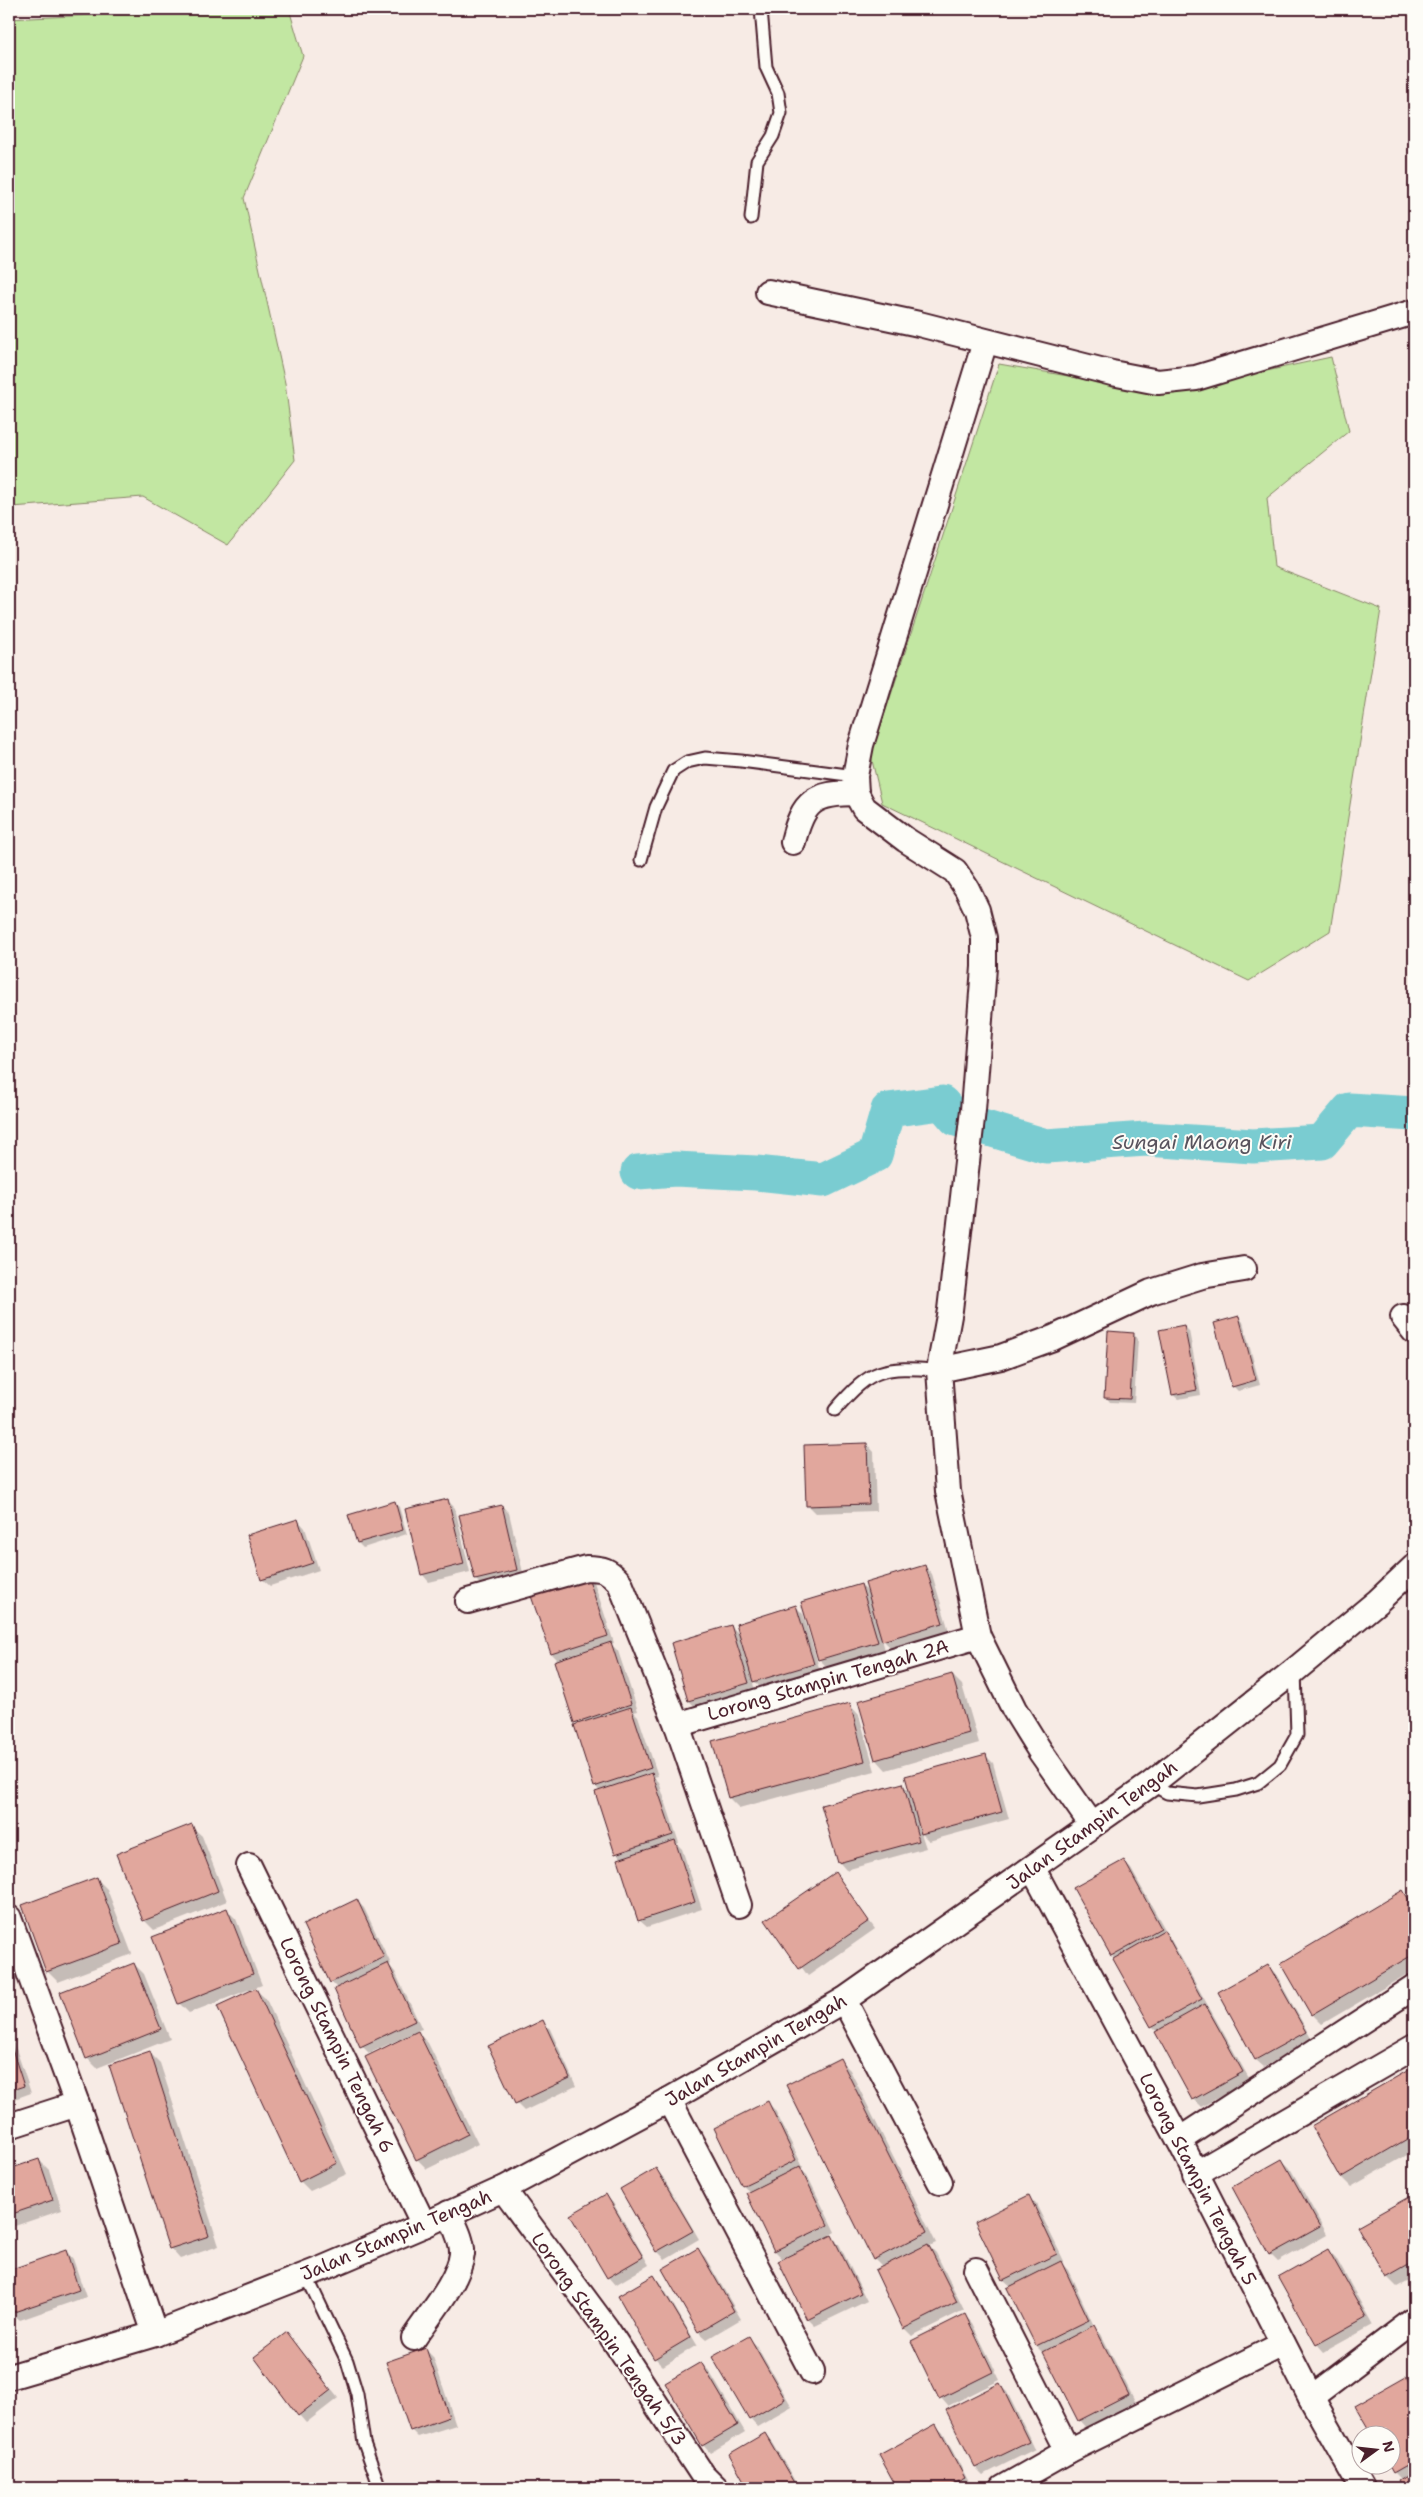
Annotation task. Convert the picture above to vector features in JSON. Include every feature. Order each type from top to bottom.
[{"type":"street","points":[[768,292],[919,324],[1112,373],[1158,382],[1196,378],[1414,312]]},
{"type":"street","points":[[985,342],[861,745],[855,784],[864,808],[906,840],[955,871],[967,889],[977,910],[984,938],[984,967],[973,1110],[950,1310],[939,1370],[948,1491],[978,1636],[1014,1709],[1040,1751],[1092,1825]]},
{"type":"street","points":[[793,842],[797,823],[805,808],[820,797],[836,793],[855,784]]},
{"type":"street","points":[[939,1370],[1001,1357],[1053,1338],[1152,1292],[1209,1274],[1244,1269]]},
{"type":"street","name":"Jalan Stampin Tengah","points":[[9,2377],[155,2334],[306,2275],[424,2225],[503,2189],[668,2100],[844,2000],[1033,1869],[1151,1784],[1378,1602],[1414,1567]]},
{"type":"street","points":[[468,1601],[586,1568],[603,1568],[612,1574],[620,1583],[677,1725],[739,1905]]},
{"type":"street","name":"Lorong Stampin Tengah 2A","points":[[677,1725],[978,1636]]},
{"type":"street","name":"Lorong Stampin Tengah 6","points":[[249,1866],[424,2225]]},
{"type":"street","name":"Lorong Stampin Tengah 5","points":[[1033,1869],[1179,2140],[1311,2398],[1362,2488]]},
{"type":"street","points":[[9,1918],[77,2104],[155,2334]]},
{"type":"street","points":[[1179,2140],[1414,1987]]},
{"type":"street","points":[[844,2000],[940,2182]]},
{"type":"street","points":[[1195,2174],[1414,2047]]},
{"type":"street","points":[[668,2100],[812,2372]]},
{"type":"street","points":[[9,2126],[77,2104]]},
{"type":"street","name":"Lorong Stampin Tengah 5/3","points":[[503,2189],[606,2328],[702,2474],[716,2488]]},
{"type":"street","points":[[414,2338],[457,2272],[462,2253],[460,2239],[449,2213]]},
{"type":"street","points":[[976,2270],[1068,2451]]},
{"type":"street","points":[[1311,2398],[1414,2320]]},
{"type":"street","points":[[1003,2488],[1068,2451],[1283,2344]]},
{"type":"lane","points":[[750,218],[757,161],[773,136],[781,113],[778,93],[766,67],[761,9]]},
{"type":"lane","points":[[641,860],[656,807],[672,771],[688,762],[705,758],[855,784]]},
{"type":"lane","points":[[835,1410],[853,1389],[877,1372],[899,1368],[939,1370]]},
{"type":"lane","points":[[1151,1784],[1167,1793],[1198,1796],[1236,1790],[1258,1782],[1280,1766],[1297,1736],[1295,1670]]},
{"type":"lane","points":[[306,2275],[347,2361],[357,2394],[364,2443],[380,2488]]},
{"type":"green space","points":[[219,9],[289,9],[303,56],[244,198],[285,383],[295,460],[228,545],[143,497],[12,507],[9,512],[9,19]]},
{"type":"green space","points":[[1331,357],[1349,431],[1267,498],[1274,567],[1381,609],[1330,931],[1249,981],[882,803],[871,756],[999,364],[1165,393]]},
{"type":"building","points":[[1239,1316],[1256,1380],[1232,1387],[1214,1323]]},
{"type":"building","points":[[1184,1325],[1197,1390],[1172,1395],[1159,1330]]},
{"type":"building","points":[[1108,1331],[1134,1333],[1130,1399],[1104,1398]]},
{"type":"building","points":[[867,1443],[869,1504],[806,1506],[804,1445]]},
{"type":"building","points":[[448,1499],[464,1564],[421,1575],[405,1509]]},
{"type":"building","points":[[395,1501],[403,1530],[357,1543],[348,1515]]},
{"type":"building","points":[[502,1505],[517,1570],[475,1580],[459,1515]]},
{"type":"building","points":[[298,1519],[313,1563],[261,1580],[247,1535]]},
{"type":"building","points":[[925,1565],[943,1623],[882,1641],[865,1583]]},
{"type":"building","points":[[587,1574],[608,1636],[551,1654],[530,1593]]},
{"type":"building","points":[[861,1584],[878,1642],[818,1660],[801,1602]]},
{"type":"building","points":[[796,1605],[814,1664],[753,1682],[736,1624]]},
{"type":"building","points":[[731,1625],[749,1683],[688,1701],[671,1643]]},
{"type":"building","points":[[611,1642],[631,1704],[574,1723],[554,1661]]},
{"type":"building","points":[[952,1674],[969,1733],[875,1760],[858,1701]]},
{"type":"building","points":[[850,1703],[865,1761],[728,1798],[712,1741]]},
{"type":"building","points":[[631,1707],[651,1768],[594,1787],[574,1725]]},
{"type":"building","points":[[986,1754],[1002,1812],[921,1834],[905,1776]]},
{"type":"building","points":[[652,1773],[673,1835],[615,1854],[595,1792]]},
{"type":"building","points":[[903,1783],[919,1841],[838,1863],[821,1805]]},
{"type":"building","points":[[192,1824],[218,1891],[143,1921],[116,1854]]},
{"type":"building","points":[[675,1840],[695,1902],[638,1921],[618,1859]]},
{"type":"building","points":[[1124,1860],[1161,1928],[1111,1956],[1073,1888]]},
{"type":"building","points":[[835,1872],[869,1921],[799,1969],[765,1920]]},
{"type":"building","points":[[97,1877],[122,1944],[46,1972],[22,1905]]},
{"type":"building","points":[[1403,1890],[1414,1908],[1414,1954],[1311,2015],[1281,1963]]},
{"type":"building","points":[[357,1899],[384,1957],[330,1983],[303,1925]]},
{"type":"building","points":[[227,1908],[253,1974],[178,2004],[152,1937]]},
{"type":"building","points":[[1164,1930],[1202,1999],[1151,2027],[1113,1959]]},
{"type":"building","points":[[134,1963],[161,2029],[86,2059],[60,1992]]},
{"type":"building","points":[[388,1963],[415,2021],[360,2047],[334,1989]]},
{"type":"building","points":[[1268,1964],[1306,2032],[1255,2060],[1218,1992]]},
{"type":"building","points":[[256,1988],[337,2163],[299,2182],[217,2006]]},
{"type":"building","points":[[1205,2004],[1243,2072],[1192,2100],[1155,2032]]},
{"type":"building","points":[[543,2020],[570,2078],[515,2104],[488,2046]]},
{"type":"building","points":[[418,2031],[468,2134],[416,2160],[365,2057]]},
{"type":"building","points":[[9,2040],[24,2086],[9,2091]]},
{"type":"building","points":[[150,2051],[209,2236],[169,2249],[109,2065]]},
{"type":"building","points":[[840,2058],[927,2232],[873,2260],[786,2085]]},
{"type":"building","points":[[1414,2067],[1414,2135],[1340,2178],[1311,2126]]},
{"type":"building","points":[[768,2101],[796,2160],[742,2186],[714,2128]]},
{"type":"building","points":[[39,2159],[53,2200],[9,2215],[9,2169]]},
{"type":"building","points":[[1282,2159],[1320,2227],[1269,2255],[1232,2187]]},
{"type":"building","points":[[800,2166],[828,2225],[774,2251],[746,2193]]},
{"type":"building","points":[[656,2168],[693,2231],[656,2252],[620,2189]]},
{"type":"building","points":[[606,2194],[643,2257],[607,2278],[570,2215]]},
{"type":"building","points":[[1414,2194],[1414,2262],[1386,2278],[1357,2226]]},
{"type":"building","points":[[1029,2195],[1057,2254],[1003,2280],[975,2222]]},
{"type":"building","points":[[832,2235],[861,2293],[807,2320],[778,2261]]},
{"type":"building","points":[[928,2244],[957,2302],[903,2329],[875,2270]]},
{"type":"building","points":[[698,2248],[734,2311],[698,2332],[662,2269]]},
{"type":"building","points":[[1328,2249],[1366,2317],[1316,2345],[1278,2277]]},
{"type":"building","points":[[66,2250],[79,2290],[11,2313],[9,2306],[9,2270]]},
{"type":"building","points":[[1061,2261],[1089,2320],[1036,2346],[1007,2288]]},
{"type":"building","points":[[654,2275],[691,2337],[654,2359],[618,2296]]},
{"type":"building","points":[[965,2314],[993,2372],[939,2399],[911,2341]]},
{"type":"building","points":[[1094,2325],[1129,2395],[1078,2421],[1043,2352]]},
{"type":"building","points":[[287,2332],[331,2390],[298,2416],[254,2357]]},
{"type":"building","points":[[749,2336],[785,2399],[749,2420],[712,2357]]},
{"type":"building","points":[[426,2348],[449,2417],[410,2431],[386,2362]]},
{"type":"building","points":[[701,2362],[738,2425],[702,2446],[665,2383]]},
{"type":"building","points":[[1406,2376],[1414,2392],[1414,2461],[1400,2469],[1400,2424],[1366,2424],[1355,2405]]},
{"type":"building","points":[[1000,2383],[1029,2442],[975,2468],[946,2410]]},
{"type":"building","points":[[936,2424],[965,2478],[946,2488],[897,2488],[879,2455]]},
{"type":"building","points":[[765,2433],[797,2488],[748,2488],[729,2454]]},
{"type":"building","points":[[1414,2471],[1414,2488],[1403,2488],[1399,2480]]},
{"type":"waterway","name":"Sungai Maong Kiri","points":[[638,1172],[675,1169],[756,1173],[823,1180],[875,1155],[888,1110],[942,1103],[956,1119],[1046,1146],[1146,1139],[1253,1146],[1322,1142],[1349,1110],[1414,1114]]}]
